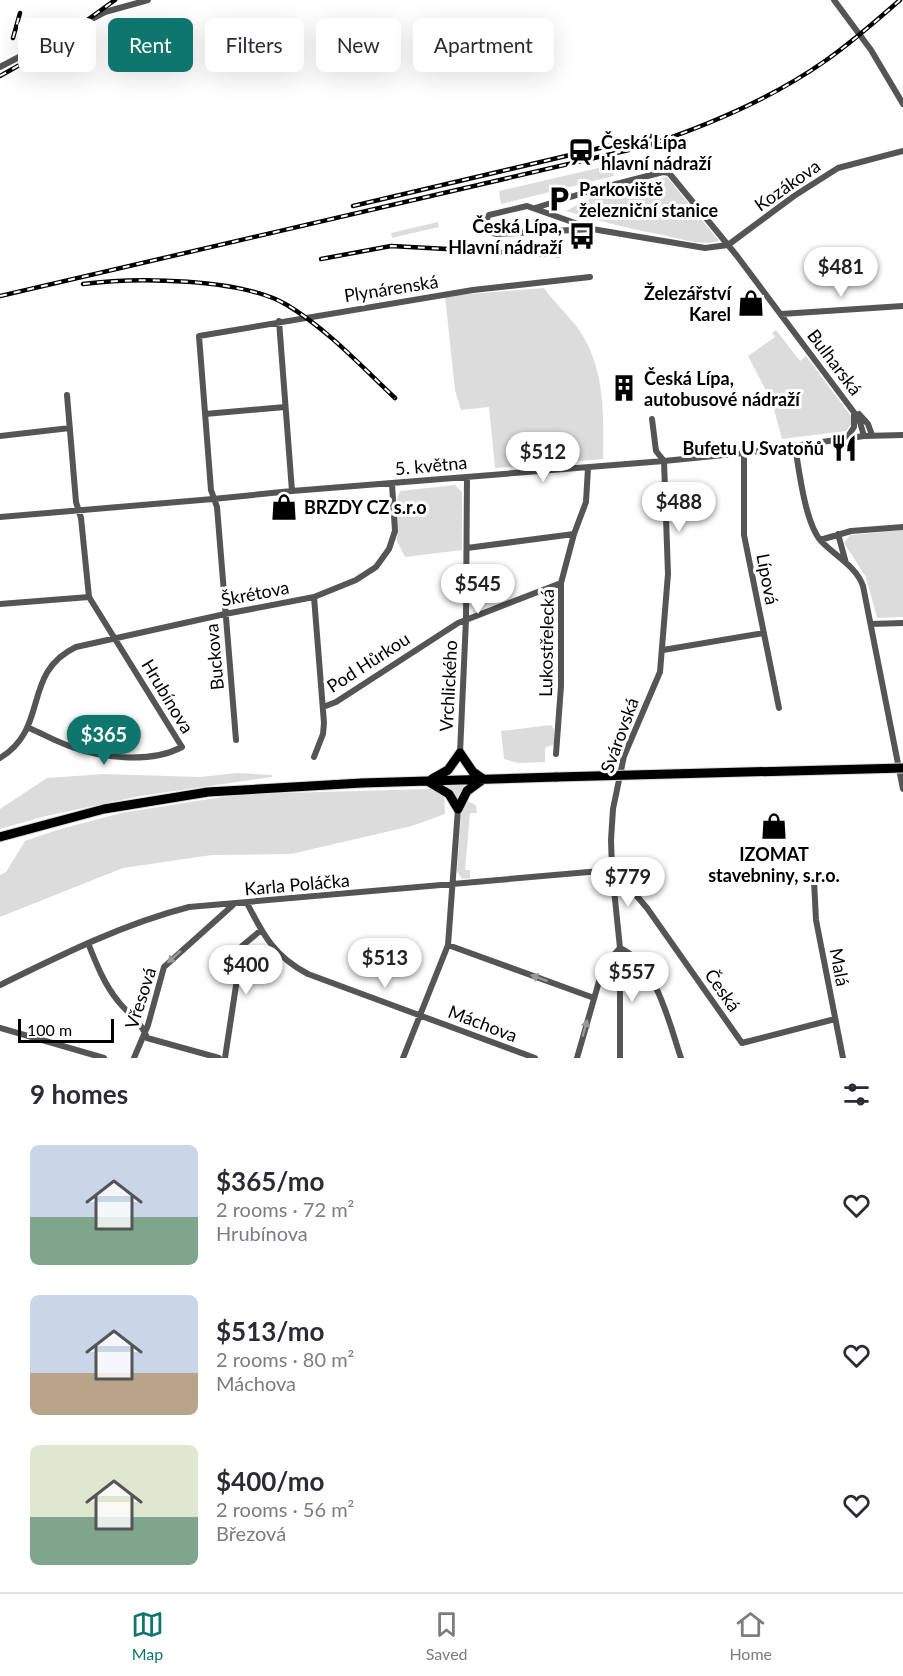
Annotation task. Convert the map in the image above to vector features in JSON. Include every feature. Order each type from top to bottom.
[{"type":"main road","points":[[427,781],[448,770],[460,753],[473,772],[483,779]]},
{"type":"main road","points":[[0,837],[104,809],[208,792],[483,779],[903,768]]},
{"type":"main road","points":[[458,809],[467,791],[483,779]]},
{"type":"main road","points":[[427,781],[449,795],[458,809]]},
{"type":"street","points":[[0,67],[105,12],[148,0]]},
{"type":"street","points":[[834,0],[871,50],[903,104]]},
{"type":"street","name":"Kozákova","points":[[728,245],[794,196],[838,168],[903,152]]},
{"type":"street","name":"Bulharská","points":[[535,208],[586,192],[663,172],[669,173],[781,314],[853,411],[868,436]]},
{"type":"street","name":"Bulharská","points":[[592,230],[535,208],[519,207],[493,212],[486,218],[485,227],[491,233],[496,234],[592,230],[705,248],[728,245]]},
{"type":"street","name":"Plynárenská","points":[[199,336],[473,290],[590,277]]},
{"type":"street","points":[[781,314],[903,306]]},
{"type":"street","points":[[279,321],[292,491]]},
{"type":"street","name":"Buckova","points":[[199,336],[211,490],[217,507],[236,740]]},
{"type":"street","name":"Hrubínova","points":[[28,728],[73,748],[117,756],[168,755],[182,747],[89,597],[76,502],[67,395]]},
{"type":"street","points":[[205,414],[285,407]]},
{"type":"street","name":"Bulharská","points":[[846,438],[854,427],[853,411]]},
{"type":"street","name":"Svárovská","points":[[620,1058],[620,948],[611,840],[617,780],[633,733],[660,672],[668,574],[664,461],[656,451],[652,419]]},
{"type":"street","points":[[0,436],[70,428]]},
{"type":"street","name":"5. května","points":[[0,517],[588,468],[744,453],[846,438],[903,435]]},
{"type":"street","points":[[795,446],[804,498],[820,540],[861,581],[900,752],[903,789]]},
{"type":"street","name":"Lípová","points":[[744,453],[744,535],[779,708]]},
{"type":"street","name":"Lukostřelecká","points":[[556,754],[561,686],[561,583],[574,534],[586,502],[588,468]]},
{"type":"street","name":"Vrchlického","points":[[460,753],[468,548],[467,477]]},
{"type":"street","name":"Škrétova","points":[[28,728],[43,678],[53,663],[76,647],[314,597],[356,580],[376,567],[389,549],[395,531],[392,484]]},
{"type":"street","points":[[820,540],[838,534],[903,527]]},
{"type":"street","points":[[468,548],[574,534]]},
{"type":"street","points":[[838,534],[846,564]]},
{"type":"street","name":"Pod Hůrkou","points":[[323,707],[336,702],[466,619],[561,583]]},
{"type":"street","points":[[0,604],[89,597]]},
{"type":"street","points":[[314,597],[323,707],[323,734],[314,757]]},
{"type":"street","points":[[871,624],[903,622]]},
{"type":"street","points":[[663,650],[764,633]]},
{"type":"street","points":[[0,758],[13,748],[28,728]]},
{"type":"street","points":[[403,1058],[448,945],[458,809]]},
{"type":"street","name":"Karla Poláčka","points":[[0,985],[88,942],[166,913],[189,907],[612,870]]},
{"type":"street","name":"Česká","points":[[612,870],[647,909],[742,1043],[835,1019]]},
{"type":"street","name":"Malá","points":[[814,881],[816,920],[843,1058]]},
{"type":"street","name":"Máchova","points":[[247,903],[260,931],[291,965],[308,974],[533,1058]]},
{"type":"street","name":"Vřesová","points":[[134,1058],[146,1029],[164,967],[234,904]]},
{"type":"street","points":[[225,1058],[242,946],[260,931]]},
{"type":"street","points":[[88,942],[101,975],[110,990],[128,1013],[146,1029],[147,1038],[219,1058]]},
{"type":"street","points":[[448,945],[594,998]]},
{"type":"street","points":[[577,1058],[602,971],[620,948],[628,951],[650,975],[681,1058]]},
{"type":"street","points":[[0,1028],[104,1058]]},
{"type":"shaded area","points":[[611,165],[614,176],[501,204],[499,191]]},
{"type":"shaded area","points":[[667,177],[719,241],[705,243],[691,241],[566,211],[593,197]]},
{"type":"shaded area","points":[[438,222],[439,227],[392,238],[391,233]]},
{"type":"shaded area","points":[[544,288],[577,327],[593,357],[603,407],[603,459],[495,468],[489,407],[461,410],[455,390],[445,296]]},
{"type":"shaded area","points":[[776,330],[800,361],[806,356],[851,416],[852,423],[846,431],[782,439],[772,402],[748,356],[775,337],[772,333]]},
{"type":"shaded area","points":[[455,485],[462,492],[462,550],[405,557],[397,541],[397,499],[400,491]]},
{"type":"shaded area","points":[[903,530],[903,617],[877,618],[866,577],[844,543],[850,535]]},
{"type":"shaded area","points":[[551,725],[554,729],[554,744],[545,748],[545,762],[518,763],[504,759],[501,731]]},
{"type":"shaded area","points":[[237,773],[272,775],[272,777],[140,796],[46,816],[0,829],[0,809],[47,778],[104,774],[200,777]]},
{"type":"shaded area","points":[[468,784],[469,785],[458,804],[442,785]]},
{"type":"shaded area","points":[[432,789],[444,791],[445,814],[412,826],[291,854],[212,855],[123,868],[0,917],[0,875],[6,872],[25,841],[57,830],[121,813],[241,794]]},
{"type":"shaded area","points":[[465,800],[476,805],[477,813],[470,813],[465,870],[470,870],[470,878],[462,879],[457,871],[461,815]]},
{"type":"railway","points":[[0,76],[46,50],[115,0]]},
{"type":"railway","points":[[0,296],[646,146],[739,110],[804,75],[835,54],[900,0]]},
{"type":"railway","points":[[13,38],[20,13]]},
{"type":"railway","points":[[353,206],[651,136]]},
{"type":"railway","points":[[321,259],[391,246],[559,255]]},
{"type":"railway","points":[[83,284],[159,280],[216,285],[267,296],[287,305],[316,325],[395,398]]},
{"type":"place","name":"Česká Lípa hlavní nádraží","points":[[581,152]]},
{"type":"place","name":"Parkoviště železniční stanice","points":[[559,199]]},
{"type":"place","name":"Česká Lípa, Hlavní nádraží","points":[[582,236]]},
{"type":"place","name":"Železářství Karel","points":[[751,303]]},
{"type":"place","name":"Česká Lípa, autobusové nádraží","points":[[624,388]]},
{"type":"place","name":"Bufetu U Svatoňů","points":[[844,448]]},
{"type":"place","name":"BRZDY CZ s.r.o","points":[[284,507]]},
{"type":"place","name":"IZOMAT stavebniny, s.r.o.","points":[[774,826]]}]
